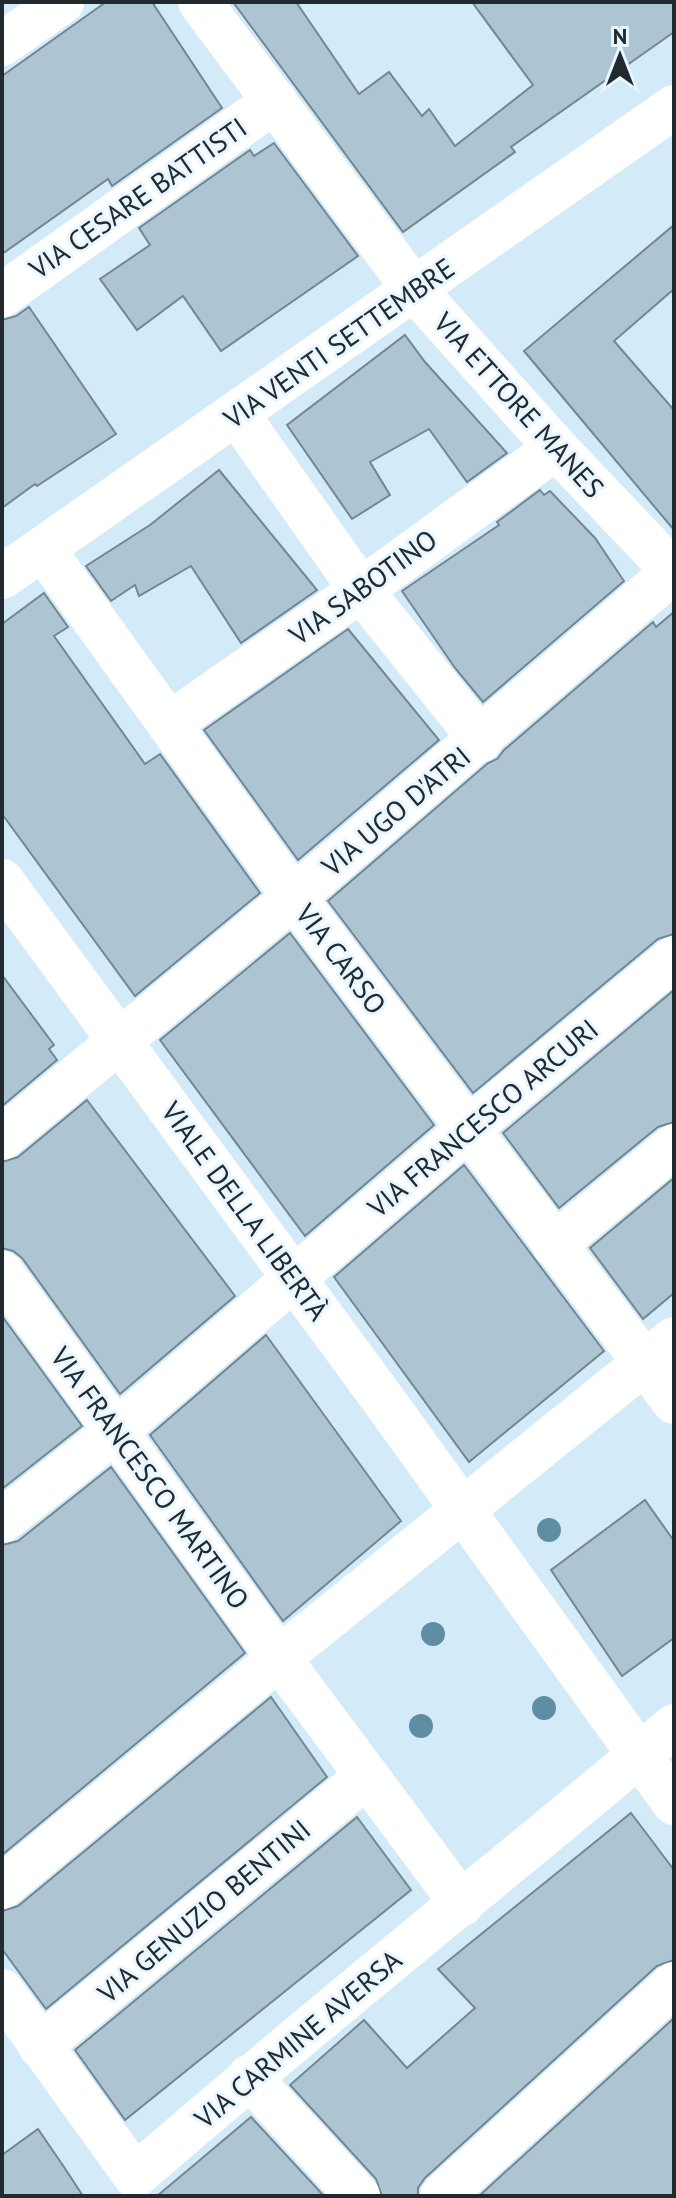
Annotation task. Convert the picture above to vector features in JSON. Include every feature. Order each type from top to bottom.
[{"type":"street","points":[[2,44],[62,2]]},
{"type":"street","name":"VIA ETTORE MANES","points":[[200,2],[414,289],[556,448],[674,571]]},
{"type":"street","name":"VIA CESARE BATTISTI","points":[[2,295],[275,101]]},
{"type":"street","name":"VIA VENTI SETTEMBRE","points":[[2,577],[674,107]]},
{"type":"street","points":[[237,414],[361,590],[481,740]]},
{"type":"street","name":"VIA SABOTINO","points":[[169,724],[556,448]]},
{"type":"street","name":"VIA CARSO","points":[[43,549],[294,897],[554,1245],[659,1352],[674,1402]]},
{"type":"street","name":"VIA UGO D'ATRI","points":[[2,1138],[481,740],[674,571]]},
{"type":"street","name":"VIALE DELLA LIBERTÀ","points":[[2,881],[631,1743]]},
{"type":"street","name":"VIA FRANCESCO ARCURI","points":[[2,1521],[116,1431],[468,1129],[674,958]]},
{"type":"street","points":[[554,1245],[674,1146]]},
{"type":"street","name":"VIA FRANCESCO MARTINO","points":[[2,1273],[462,1904]]},
{"type":"street","points":[[2,1887],[474,1527],[659,1352]]},
{"type":"street","points":[[462,1904],[631,1743],[674,1726]]},
{"type":"street","points":[[631,1743],[674,1803]]},
{"type":"street","name":"VIA GENUZIO BENTINI","points":[[40,2046],[367,1776]]},
{"type":"street","name":"VIA CARMINE AVERSA","points":[[40,2046],[135,2176],[249,2077],[462,1904]]},
{"type":"street","points":[[442,2196],[674,1984]]},
{"type":"street","points":[[2,1991],[40,2046]]},
{"type":"street","points":[[249,2077],[358,2196]]},
{"type":"building","points":[[106,2],[152,2],[222,108],[112,186],[108,179],[2,254],[2,76]]},
{"type":"building","points":[[233,2],[296,2],[359,94],[389,72],[422,116],[429,109],[455,146],[533,85],[472,2],[674,2],[674,32],[511,147],[515,152],[403,232]]},
{"type":"building","points":[[274,143],[358,256],[221,351],[183,296],[137,330],[100,279],[150,245],[139,228],[250,150],[254,156]]},
{"type":"building","points":[[674,225],[674,289],[614,341],[674,410],[674,530],[524,351]]},
{"type":"building","points":[[29,307],[116,434],[2,508],[2,320],[16,316]]},
{"type":"building","points":[[405,335],[425,362],[507,453],[467,482],[429,429],[370,462],[390,495],[352,519],[287,425]]},
{"type":"building","points":[[219,470],[317,590],[241,643],[191,566],[139,596],[135,585],[111,601],[86,566],[150,525]]},
{"type":"building","points":[[540,490],[544,495],[550,491],[595,538],[624,581],[483,702],[455,668],[402,591],[499,525],[497,522]]},
{"type":"building","points":[[44,593],[68,627],[54,636],[145,764],[160,754],[260,893],[135,996],[2,814],[2,624]]},
{"type":"building","points":[[674,612],[674,934],[658,939],[473,1093],[328,901],[653,622],[656,627]]},
{"type":"building","points":[[348,629],[439,740],[298,860],[204,730]]},
{"type":"building","points":[[290,933],[434,1125],[305,1236],[160,1040]]},
{"type":"building","points":[[2,975],[54,1045],[49,1049],[57,1060],[2,1106]]},
{"type":"building","points":[[674,990],[674,1122],[658,1127],[559,1208],[503,1133]]},
{"type":"building","points":[[87,1100],[235,1296],[120,1394],[22,1258],[2,1248],[2,1162],[18,1157]]},
{"type":"building","points":[[464,1165],[604,1351],[469,1462],[334,1277]]},
{"type":"building","points":[[674,1178],[674,1293],[643,1319],[590,1248]]},
{"type":"building","points":[[2,1316],[82,1426],[2,1489]]},
{"type":"building","points":[[266,1335],[401,1521],[283,1621],[150,1435]]},
{"type":"building","points":[[111,1467],[245,1653],[2,1855],[2,1545],[18,1541]]},
{"type":"building","points":[[645,1500],[674,1541],[674,1638],[622,1676],[551,1570]]},
{"type":"building","points":[[271,1697],[327,1777],[46,2009],[2,1949],[2,1911],[18,1906]]},
{"type":"building","points":[[631,1813],[674,1870],[674,1960],[657,1966],[425,2178],[418,2188],[418,2196],[382,2196],[376,2179],[290,2085],[364,2020],[407,2068],[475,2008],[438,1969]]},
{"type":"building","points":[[357,1817],[411,1890],[125,2120],[75,2050]]},
{"type":"building","points":[[674,2018],[674,2196],[479,2196]]},
{"type":"building","points":[[251,2117],[324,2196],[157,2196],[194,2165]]},
{"type":"building","points":[[38,2129],[83,2196],[2,2196],[2,2155]]}]
